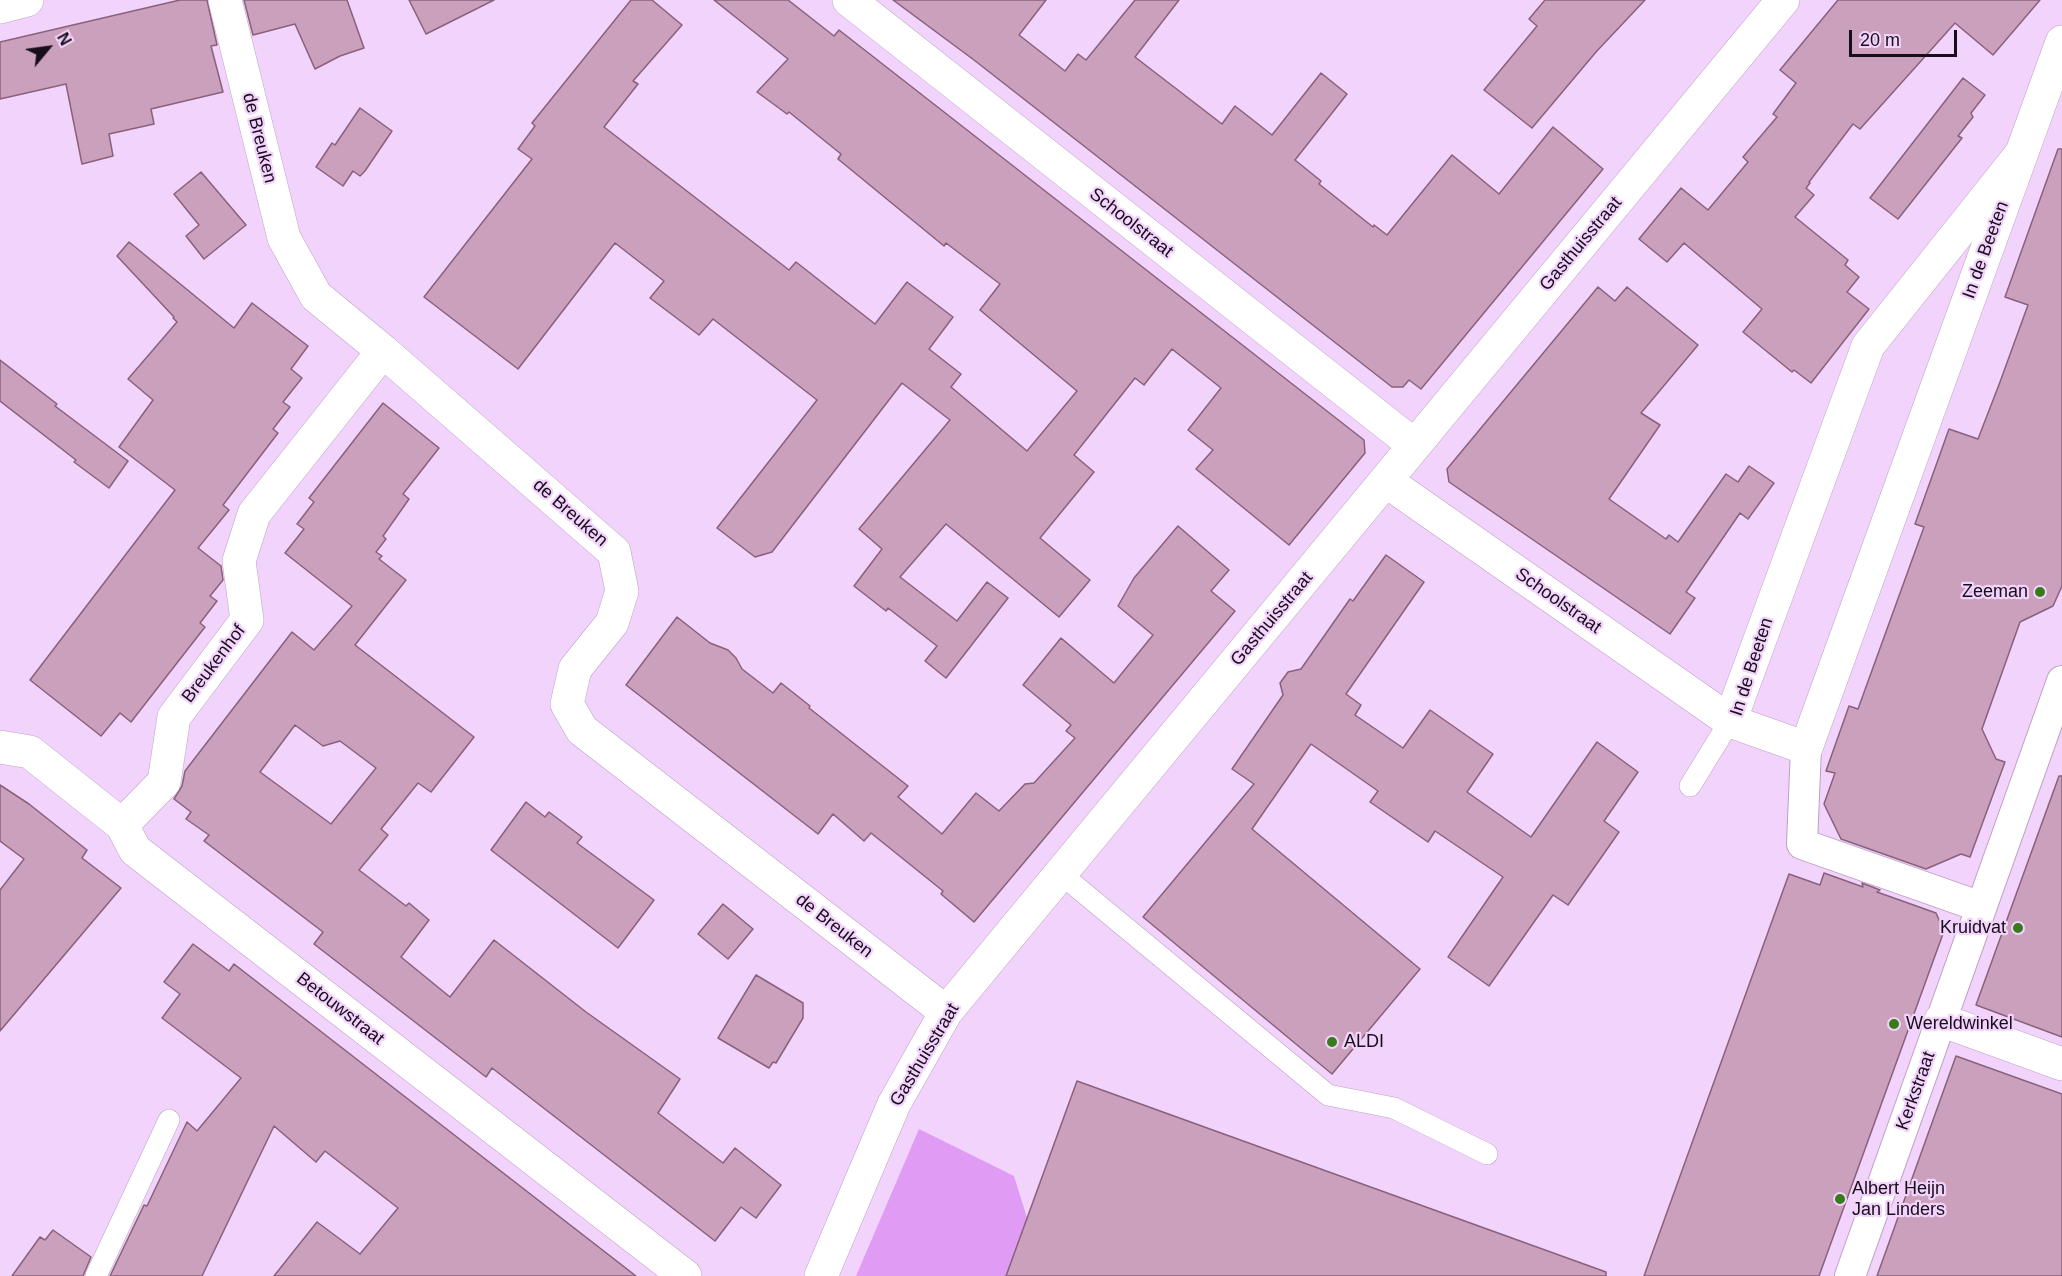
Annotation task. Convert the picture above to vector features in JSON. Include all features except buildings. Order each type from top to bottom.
[{"type":"street","points":[[0,7],[27,0]]},
{"type":"street","name":"de Breuken","points":[[225,0],[284,238],[316,296],[383,351],[614,552],[622,591],[612,623],[575,669],[567,704],[582,730],[946,1012]]},
{"type":"street","name":"Schoolstraat","points":[[849,0],[1414,445]]},
{"type":"street","name":"Gasthuisstraat","points":[[821,1276],[894,1104],[946,1012],[1783,0]]},
{"type":"street","name":"In de Beeten","points":[[2021,154],[1868,346],[1730,721],[1806,748],[2062,42]]},
{"type":"street","name":"Breukenhof","points":[[122,825],[164,782],[174,717],[247,620],[239,561],[254,514],[383,351]]},
{"type":"street","name":"Schoolstraat","points":[[1386,481],[1730,721]]},
{"type":"street","name":"Kerkstraat","points":[[1850,1276],[2062,681]]},
{"type":"street","name":"Betouwstraat","points":[[0,747],[30,752],[122,825],[135,850],[685,1276]]},
{"type":"street","points":[[1806,748],[1802,844],[1981,907]]},
{"type":"street","points":[[1941,1020],[2062,1064]]},
{"type":"lane","points":[[1690,786],[1730,721]]},
{"type":"lane","points":[[1061,874],[1328,1095],[1394,1108],[1487,1154]]},
{"type":"lane","points":[[96,1276],[169,1120]]},
{"type":"shaded area","points":[[919,1129],[1014,1176],[1045,1276],[856,1276]]},
{"type":"place","name":"Zeeman","points":[[2040,592]]},
{"type":"place","name":"Kruidvat","points":[[2018,928]]},
{"type":"place","name":"Wereldwinkel","points":[[1894,1024]]},
{"type":"place","name":"ALDI","points":[[1332,1042]]},
{"type":"place","name":"Albert Heijn Jan Linders","points":[[1840,1199]]}]
